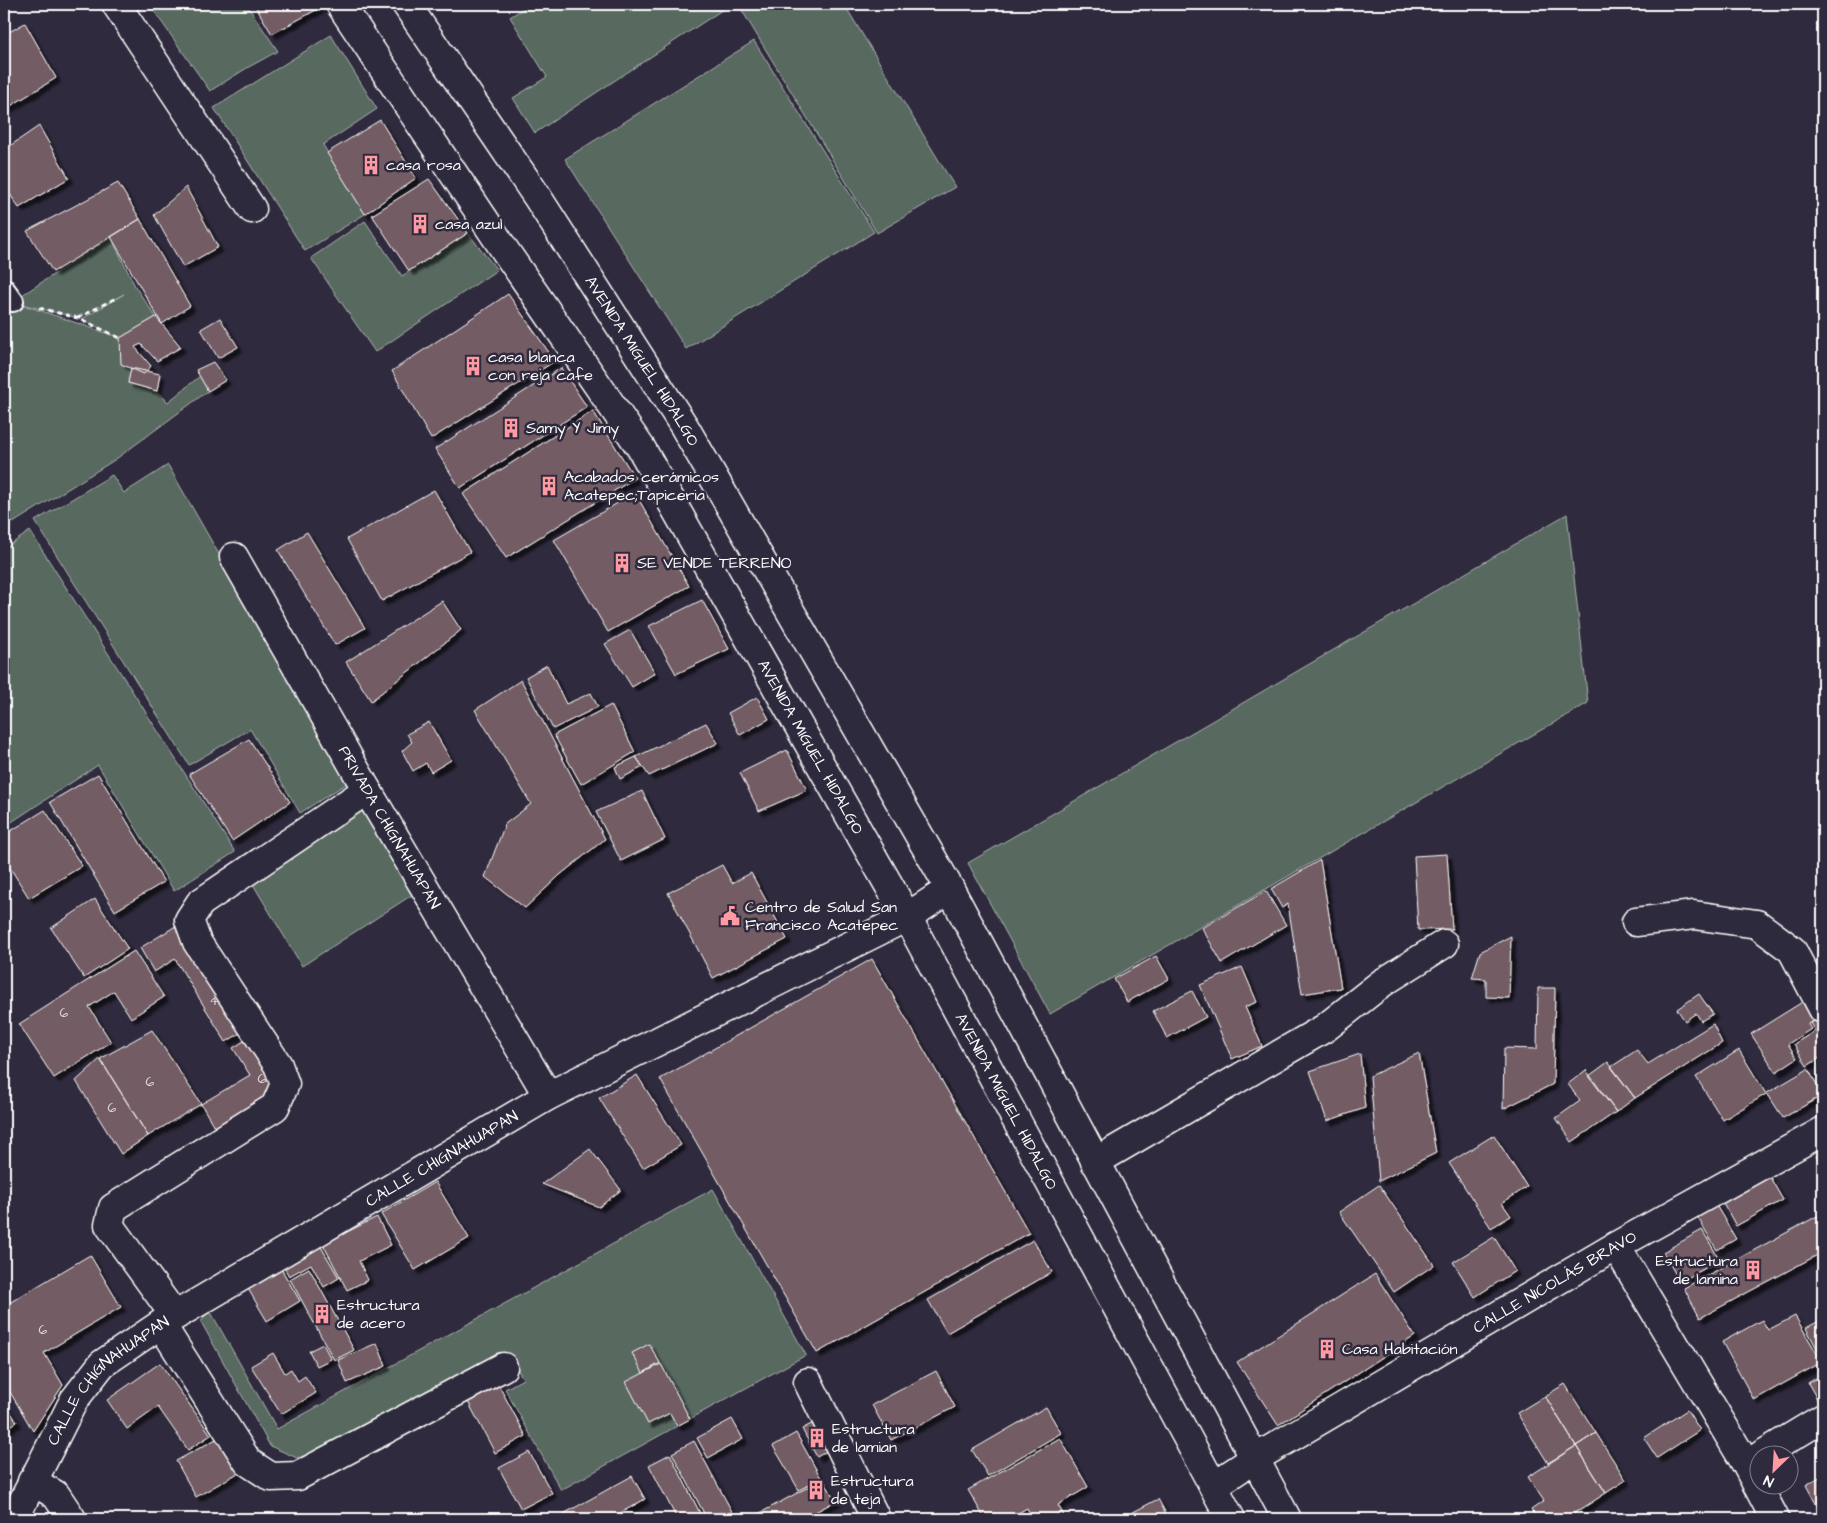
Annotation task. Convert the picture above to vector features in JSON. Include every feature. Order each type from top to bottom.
[{"type":"street","points":[[116,4],[252,210]]},
{"type":"street","name":"AVENIDA MIGUEL HIDALGO","points":[[340,4],[506,252],[641,448],[907,917],[1231,1519]]},
{"type":"street","name":"AVENIDA MIGUEL HIDALGO","points":[[406,4],[536,195],[684,426],[950,889],[1287,1519]]},
{"type":"street","name":"PRIVADA CHIGNAHUAPAN","points":[[234,557],[367,790],[548,1096]]},
{"type":"street","points":[[367,790],[200,903],[188,920],[197,942],[278,1065],[284,1084],[275,1108],[113,1208],[109,1225],[168,1320],[248,1462],[271,1477],[298,1476],[502,1367]]},
{"type":"street","name":"CALLE CHIGNAHUAPAN","points":[[14,1519],[74,1400],[102,1364],[168,1320],[548,1096],[907,917],[950,889]]},
{"type":"street","points":[[1636,922],[1694,915],[1757,924],[1792,950],[1823,1009]]},
{"type":"street","points":[[1095,1162],[1325,1028],[1382,983],[1444,944]]},
{"type":"street","name":"CALLE NICOLÁS BRAVO","points":[[1213,1486],[1616,1246],[1823,1131]]},
{"type":"street","points":[[1616,1246],[1750,1450]]},
{"type":"street","points":[[808,1382],[876,1519]]},
{"type":"street","points":[[1775,1446],[1823,1418]]},
{"type":"street","points":[[32,1482],[56,1495],[72,1519]]},
{"type":"street","points":[[1767,1496],[1775,1519]]},
{"type":"path","points":[[8,295],[78,318],[120,338]]},
{"type":"path","points":[[78,318],[116,298]]},
{"type":"green space","points":[[149,4],[246,4],[278,51],[210,91]]},
{"type":"green space","points":[[530,4],[727,4],[728,6],[535,133],[513,98],[547,77],[510,17]]},
{"type":"green space","points":[[738,4],[844,4],[955,187],[877,233]]},
{"type":"green space","points":[[331,35],[377,109],[323,145],[365,214],[305,251],[214,108]]},
{"type":"green space","points":[[754,41],[874,232],[686,349],[565,159]]},
{"type":"green space","points":[[365,221],[402,276],[468,233],[497,270],[375,352],[311,258]]},
{"type":"green space","points":[[111,237],[136,288],[156,317],[120,338],[131,368],[128,383],[157,391],[168,402],[200,376],[208,391],[116,459],[13,523],[4,507],[4,303],[13,301]],"holes":[[[124,294],[82,319],[115,336],[21,304],[78,318]]]},
{"type":"green space","points":[[168,465],[349,782],[300,813],[250,729],[189,765],[35,521],[112,475],[124,493]]},
{"type":"green space","points":[[1567,514],[1588,703],[1050,1014],[968,863]]},
{"type":"green space","points":[[30,531],[235,852],[174,891],[98,765],[4,827],[4,549]]},
{"type":"green space","points":[[362,810],[412,895],[302,966],[251,881]]},
{"type":"green space","points":[[713,1189],[806,1355],[561,1490],[505,1389],[523,1379],[508,1352],[324,1453],[297,1458],[270,1446],[201,1322],[209,1309],[277,1429]]},
{"type":"building","points":[[254,4],[327,4],[272,34]]},
{"type":"building","points":[[25,23],[56,78],[4,110],[4,35]]},
{"type":"building","name":"casa rosa","points":[[380,120],[416,178],[365,214],[327,153]]},
{"type":"building","points":[[39,126],[69,178],[19,208],[4,185],[4,150]]},
{"type":"building","name":"casa azul","points":[[429,179],[468,233],[409,271],[372,215]]},
{"type":"building","points":[[118,183],[140,219],[53,272],[27,231]]},
{"type":"building","points":[[186,187],[218,247],[183,267],[154,215]]},
{"type":"building","points":[[140,219],[190,306],[162,324],[111,237]]},
{"type":"building","name":"casa blanca con reja cafe","points":[[508,294],[555,361],[431,439],[392,371]]},
{"type":"building","points":[[156,317],[181,347],[157,361],[141,344],[135,347],[151,366],[144,374],[121,364],[120,338]]},
{"type":"building","points":[[220,318],[238,347],[218,358],[201,329]]},
{"type":"building","points":[[213,362],[226,380],[208,391],[196,370]]},
{"type":"building","points":[[131,368],[160,374],[157,391],[128,383]]},
{"type":"building","name":"Samy Y Jimy","points":[[561,368],[587,407],[460,488],[435,449]]},
{"type":"building","name":"Acabados cerámicos Acatepec;Tapiceria","points":[[593,411],[635,478],[506,558],[463,494]]},
{"type":"building","points":[[434,490],[470,552],[382,601],[347,539]]},
{"type":"building","name":"SE VENDE TERRENO","points":[[635,493],[689,586],[608,632],[554,540]]},
{"type":"building","points":[[307,532],[365,628],[335,645],[278,550]]},
{"type":"building","points":[[702,600],[729,649],[676,674],[649,626]]},
{"type":"building","points":[[442,601],[461,630],[371,701],[346,662]]},
{"type":"building","points":[[630,630],[655,673],[632,687],[605,644]]},
{"type":"building","points":[[547,665],[566,704],[591,693],[598,707],[553,729],[526,677]]},
{"type":"building","points":[[521,680],[605,839],[560,875],[525,908],[485,877],[505,824],[531,804],[475,710]]},
{"type":"building","points":[[757,697],[769,719],[740,735],[728,713]]},
{"type":"building","points":[[611,705],[635,752],[581,784],[554,735]]},
{"type":"building","points":[[429,722],[451,760],[431,772],[426,763],[413,771],[402,751],[412,742],[407,734]]},
{"type":"building","points":[[706,723],[718,743],[649,776],[636,757]]},
{"type":"building","points":[[249,739],[290,802],[232,841],[189,774]]},
{"type":"building","points":[[787,750],[807,790],[759,811],[740,773]]},
{"type":"building","points":[[636,757],[643,767],[620,779],[615,767]]},
{"type":"building","points":[[98,774],[164,882],[115,911],[50,802]]},
{"type":"building","points":[[642,791],[665,839],[621,861],[596,812]]},
{"type":"building","points":[[45,810],[82,866],[29,898],[4,858],[4,835]]},
{"type":"building","points":[[1447,854],[1452,929],[1418,930],[1414,856]]},
{"type":"building","points":[[1320,860],[1341,988],[1302,994],[1288,904],[1282,908],[1271,889]]},
{"type":"building","points":[[722,865],[732,883],[751,873],[787,939],[713,978],[668,893]]},
{"type":"building","points":[[1266,891],[1286,925],[1222,963],[1202,928]]},
{"type":"building","points":[[95,899],[128,949],[84,978],[51,928]]},
{"type":"building","points":[[179,924],[245,1030],[226,1042],[175,959],[154,972],[140,948]]},
{"type":"building","points":[[1511,936],[1509,998],[1486,997],[1486,979],[1472,978],[1480,952]]},
{"type":"building","points":[[134,951],[164,997],[131,1018],[114,991],[89,1007],[111,1042],[54,1078],[19,1024]]},
{"type":"building","points":[[1156,956],[1169,979],[1127,1002],[1114,979]]},
{"type":"building","points":[[872,959],[1029,1233],[817,1353],[660,1079]]},
{"type":"building","points":[[1242,967],[1257,1002],[1245,1007],[1262,1046],[1232,1059],[1200,985]]},
{"type":"building","points":[[1538,988],[1555,988],[1553,1084],[1503,1109],[1504,1048],[1537,1049]]},
{"type":"building","points":[[1192,991],[1206,1017],[1167,1038],[1153,1011]]},
{"type":"building","points":[[1699,994],[1713,1014],[1701,1021],[1696,1013],[1685,1021],[1677,1009]]},
{"type":"building","points":[[1812,996],[1823,1014],[1808,1024],[1811,1029],[1788,1044],[1797,1058],[1776,1072],[1751,1034]]},
{"type":"building","points":[[1823,1016],[1823,1056],[1807,1066],[1794,1044],[1815,1031],[1810,1023]]},
{"type":"building","points":[[1713,1024],[1722,1043],[1635,1098],[1611,1067],[1637,1050],[1648,1064]]},
{"type":"building","points":[[152,1030],[201,1104],[148,1136],[100,1059]]},
{"type":"building","points":[[252,1036],[285,1084],[215,1128],[201,1104],[250,1075],[233,1048]]},
{"type":"building","points":[[1739,1050],[1766,1094],[1723,1120],[1696,1077]]},
{"type":"building","points":[[1419,1053],[1436,1153],[1379,1181],[1370,1076]]},
{"type":"building","points":[[1360,1054],[1365,1108],[1327,1121],[1310,1071]]},
{"type":"building","points":[[100,1059],[148,1136],[121,1154],[76,1081]]},
{"type":"building","points":[[1608,1062],[1635,1098],[1616,1112],[1589,1076]]},
{"type":"building","points":[[1808,1069],[1823,1095],[1783,1118],[1767,1093]]},
{"type":"building","points":[[1586,1070],[1616,1112],[1572,1142],[1556,1118],[1580,1101],[1568,1084]]},
{"type":"building","points":[[637,1075],[681,1145],[643,1168],[599,1098]]},
{"type":"building","points":[[1494,1135],[1527,1187],[1502,1203],[1511,1216],[1491,1228],[1449,1163]]},
{"type":"building","points":[[590,1149],[621,1190],[599,1207],[542,1184]]},
{"type":"building","points":[[1823,1152],[1823,1169],[1816,1156]]},
{"type":"building","points":[[1768,1174],[1783,1200],[1736,1226],[1721,1199]]},
{"type":"building","points":[[435,1182],[469,1238],[415,1270],[381,1214]]},
{"type":"building","points":[[1379,1185],[1434,1265],[1394,1292],[1339,1212]]},
{"type":"building","points":[[1714,1202],[1736,1239],[1717,1250],[1695,1213]]},
{"type":"building","name":"Estructura de lamina","points":[[1823,1213],[1823,1252],[1700,1318],[1684,1288]]},
{"type":"building","points":[[377,1217],[391,1245],[359,1261],[368,1280],[347,1290],[323,1244]]},
{"type":"building","points":[[1702,1230],[1720,1260],[1680,1282],[1663,1252]]},
{"type":"building","points":[[1494,1237],[1515,1271],[1475,1297],[1453,1262]]},
{"type":"building","points":[[1033,1240],[1052,1272],[947,1333],[928,1300]]},
{"type":"building","points":[[320,1245],[339,1278],[324,1287],[311,1264],[289,1276],[283,1266]]},
{"type":"building","points":[[90,1255],[121,1307],[44,1353],[63,1385],[33,1431],[4,1382],[4,1306]]},
{"type":"building","points":[[280,1267],[300,1301],[267,1321],[247,1287]]},
{"type":"building","name":"Estructura de acero","points":[[309,1268],[354,1350],[334,1360],[290,1279]]},
{"type":"building","name":"Casa Habitación","points":[[1375,1274],[1415,1336],[1278,1425],[1237,1362]]},
{"type":"building","points":[[1795,1316],[1822,1362],[1754,1400],[1722,1342],[1762,1320],[1768,1330]]},
{"type":"building","points":[[1823,1319],[1823,1357],[1822,1358],[1806,1328]]},
{"type":"building","points":[[377,1343],[386,1366],[347,1383],[338,1360]]},
{"type":"building","points":[[323,1344],[331,1359],[317,1366],[309,1351]]},
{"type":"building","points":[[649,1344],[660,1363],[643,1373],[632,1353]]},
{"type":"building","points":[[273,1353],[285,1373],[291,1369],[298,1381],[305,1376],[316,1393],[281,1414],[251,1366]]},
{"type":"building","points":[[160,1363],[211,1435],[188,1450],[158,1407],[127,1429],[107,1400]]},
{"type":"building","points":[[661,1364],[690,1419],[677,1426],[670,1413],[648,1424],[626,1382]]},
{"type":"building","points":[[936,1371],[955,1407],[891,1440],[872,1405]]},
{"type":"building","points":[[1823,1374],[1823,1404],[1821,1406],[1808,1383]]},
{"type":"building","points":[[497,1382],[526,1436],[495,1453],[466,1398]]},
{"type":"building","points":[[1565,1384],[1596,1433],[1576,1446],[1545,1396]]},
{"type":"building","points":[[1545,1396],[1576,1446],[1548,1463],[1517,1413]]},
{"type":"building","points":[[4,1402],[17,1422],[4,1430]]},
{"type":"building","points":[[1046,1407],[1061,1433],[988,1476],[972,1450]]},
{"type":"building","points":[[1687,1410],[1700,1430],[1657,1458],[1644,1438]]},
{"type":"building","points":[[732,1419],[743,1439],[708,1458],[697,1438]]},
{"type":"building","name":"Estructura de lamian","points":[[817,1421],[832,1448],[817,1457],[802,1429]]},
{"type":"building","points":[[796,1433],[821,1478],[799,1490],[773,1446]]},
{"type":"building","points":[[1596,1433],[1626,1480],[1606,1493],[1576,1446]]},
{"type":"building","points":[[218,1438],[238,1473],[196,1497],[176,1461]]},
{"type":"building","points":[[1060,1438],[1088,1487],[1058,1505],[1066,1519],[1033,1519],[1027,1508],[1008,1519],[985,1519],[968,1490]]},
{"type":"building","points":[[694,1441],[736,1519],[707,1519],[672,1453]]},
{"type":"building","points":[[1576,1446],[1606,1493],[1566,1519],[1537,1519],[1531,1510],[1544,1501],[1528,1477]]},
{"type":"building","points":[[529,1452],[552,1493],[521,1509],[499,1468]]},
{"type":"building","points":[[670,1454],[703,1519],[677,1519],[649,1465]]},
{"type":"building","points":[[1823,1475],[1823,1517],[1806,1485]]},
{"type":"building","points":[[632,1476],[645,1499],[610,1519],[559,1519],[558,1517]]},
{"type":"building","name":"Estructura de teja","points":[[823,1479],[836,1501],[802,1519],[749,1519]]},
{"type":"building","points":[[1158,1499],[1169,1519],[1120,1519]]},
{"type":"place","name":"casa rosa","points":[[371,165]]},
{"type":"place","name":"casa azul","points":[[420,224]]},
{"type":"place","name":"casa blanca con reja cafe","points":[[473,366]]},
{"type":"place","name":"Samy Y Jimy","points":[[511,428]]},
{"type":"place","name":"Acabados cerámicos Acatepec;Tapiceria","points":[[549,486]]},
{"type":"place","name":"SE VENDE TERRENO","points":[[622,563]]},
{"type":"place","name":"Centro de Salud San Francisco Acatepec","points":[[730,916]]},
{"type":"place","name":"Estructura de lamina","points":[[1753,1270]]},
{"type":"place","name":"Estructura de acero","points":[[322,1314]]},
{"type":"place","name":"Casa Habitación","points":[[1327,1349]]},
{"type":"place","name":"Estructura de lamian","points":[[817,1438]]},
{"type":"place","name":"Estructura de teja","points":[[816,1490]]}]
